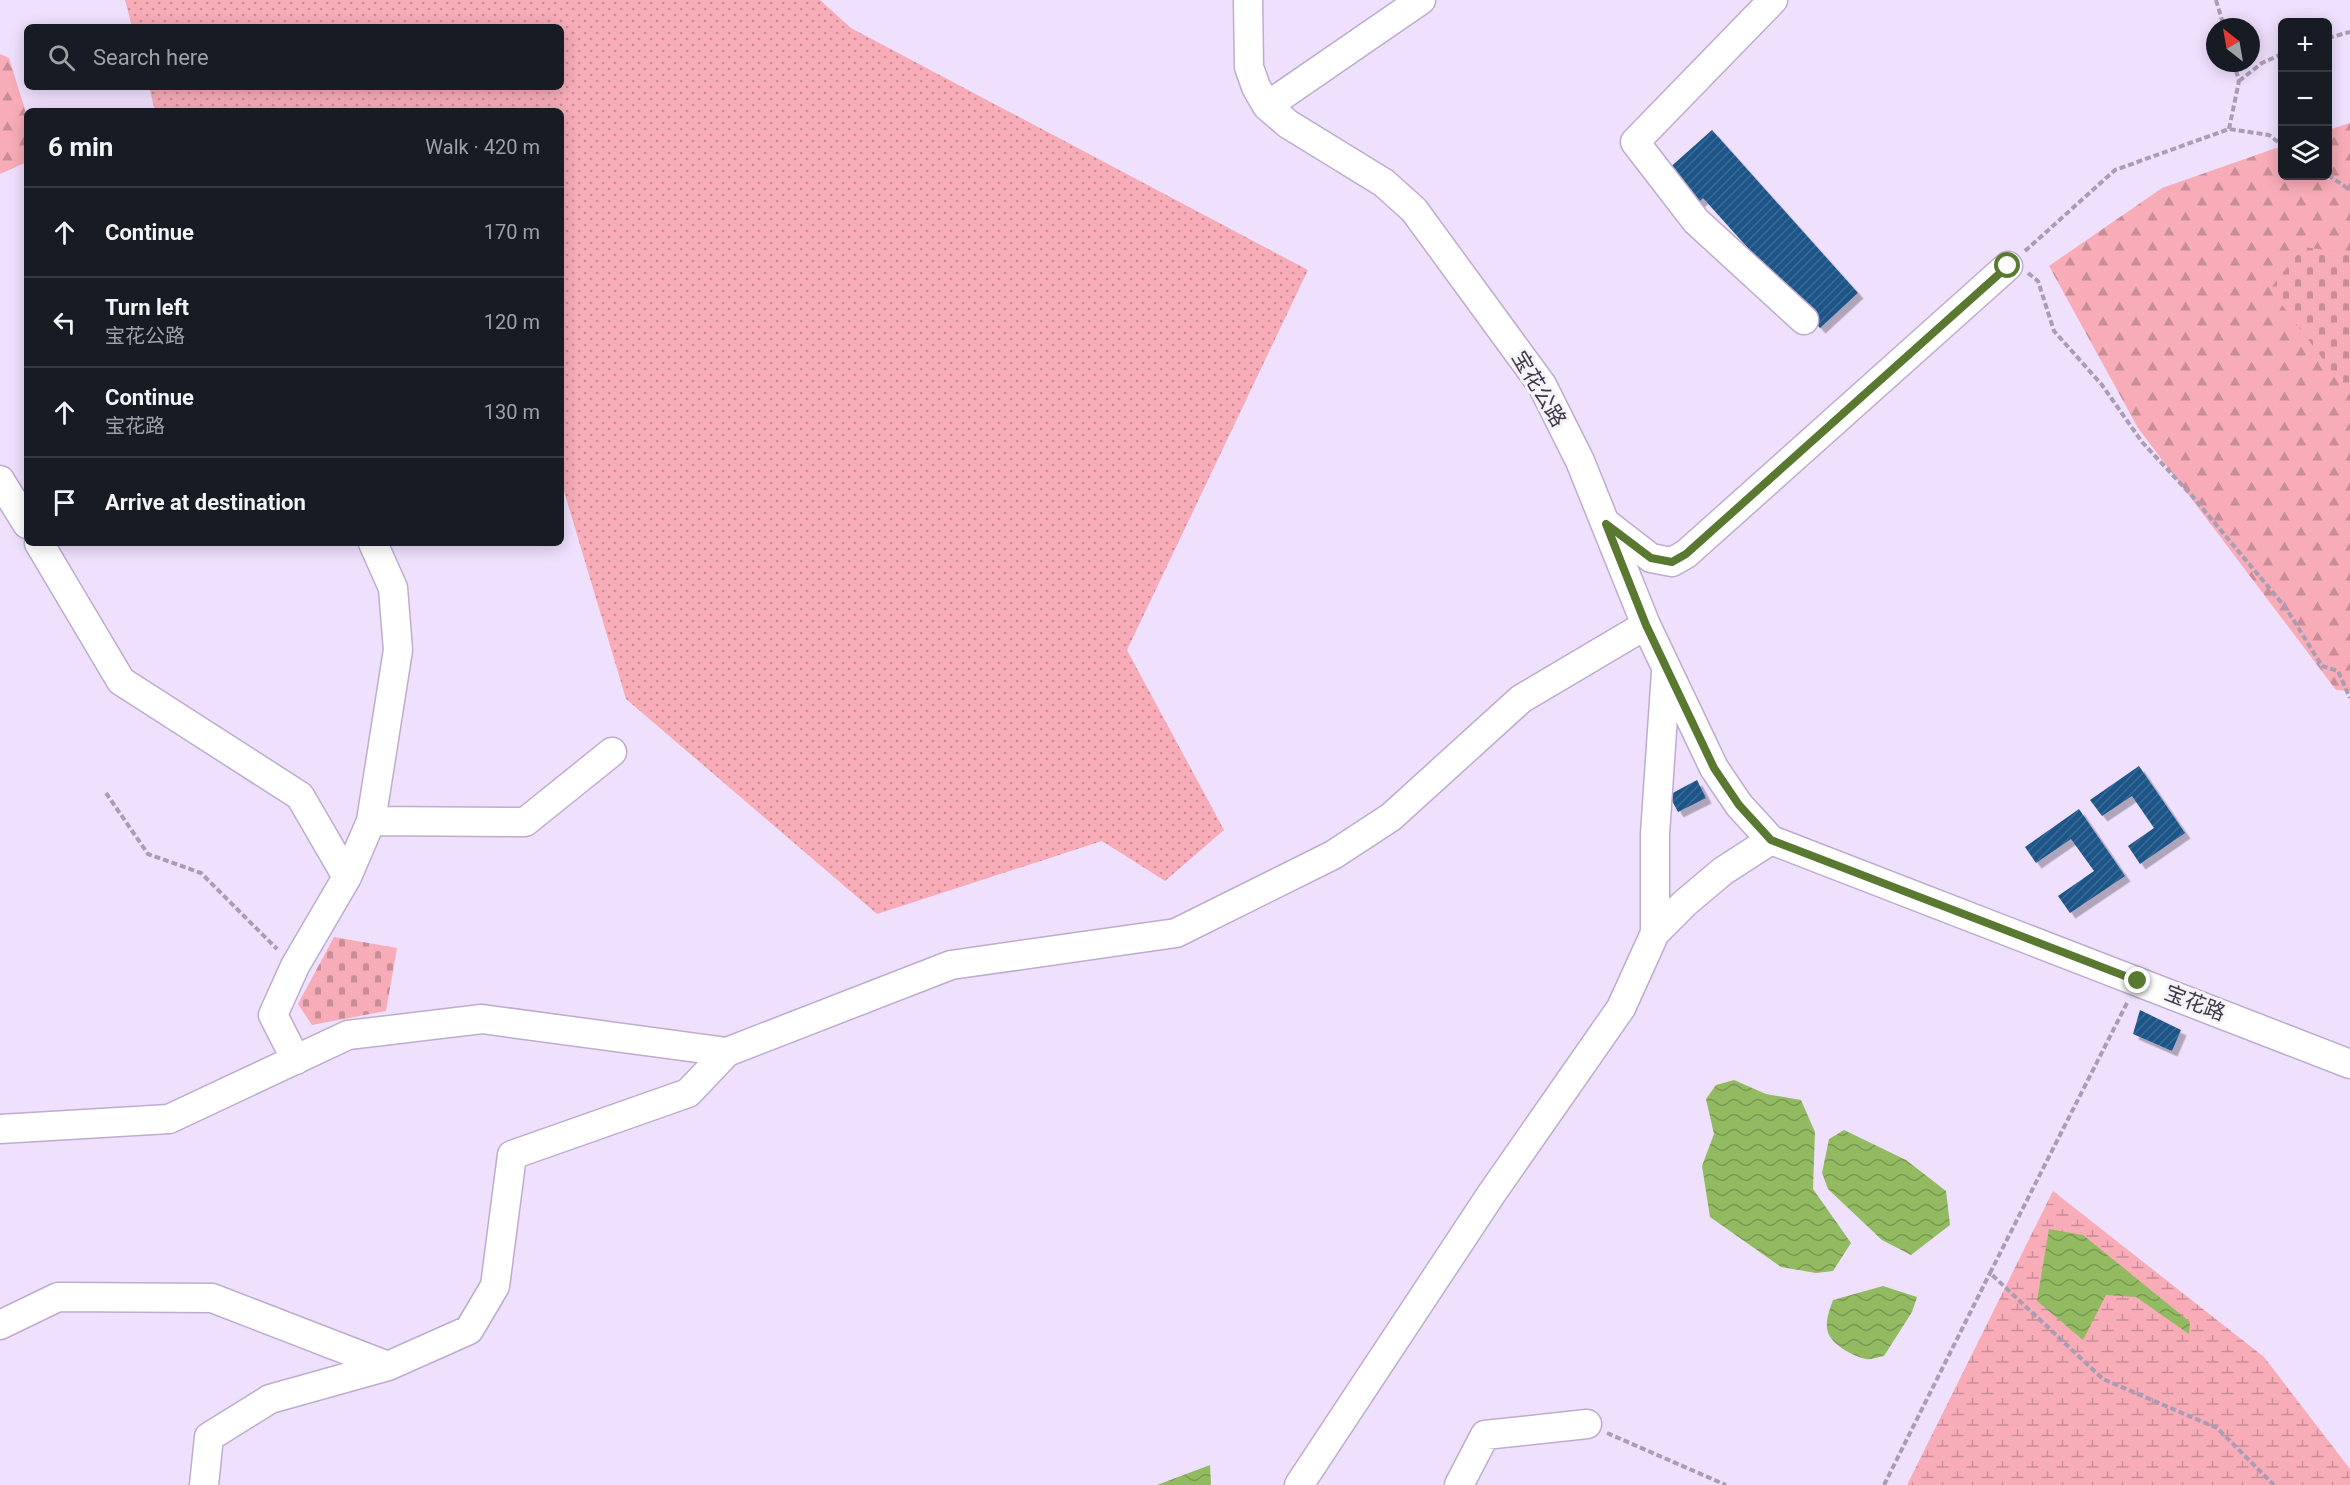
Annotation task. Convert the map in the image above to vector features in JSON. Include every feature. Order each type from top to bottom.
[{"type":"street","name":"宝花公路","points":[[1248,0],[1249,67],[1256,87],[1267,106],[1288,124],[1384,183],[1414,210],[1542,385],[1580,462],[1646,625],[1714,768],[1739,805],[1771,840]]},
{"type":"street","points":[[1267,106],[1421,0]]},
{"type":"street","points":[[1773,0],[1635,142],[1696,221],[1804,320]]},
{"type":"street","points":[[1606,524],[1651,558],[1672,562],[1686,554],[2011,263]]},
{"type":"street","points":[[0,480],[24,519]]},
{"type":"street","points":[[41,546],[121,681],[300,796],[347,877]]},
{"type":"street","points":[[296,1060],[273,1015],[295,966],[347,877],[371,821],[398,650],[393,588],[374,546]]},
{"type":"street","points":[[204,1485],[209,1437],[270,1399],[388,1366],[469,1330],[495,1286],[512,1155],[688,1093],[727,1052],[951,965],[1176,933],[1333,855],[1391,817],[1521,699],[1646,625]]},
{"type":"street","points":[[1655,933],[1655,834],[1666,668]]},
{"type":"street","points":[[371,821],[525,822],[612,752]]},
{"type":"street","points":[[1299,1485],[1492,1193],[1621,1008],[1655,933],[1685,903],[1723,871],[1771,840]]},
{"type":"street","name":"宝花路","points":[[1771,840],[2350,1064]]},
{"type":"street","points":[[0,1129],[169,1119],[348,1035],[482,1019],[727,1052]]},
{"type":"street","points":[[0,1325],[58,1297],[212,1298],[388,1366]]},
{"type":"street","points":[[1459,1485],[1485,1434],[1587,1424]]},
{"type":"path","points":[[2216,0],[2221,18]]},
{"type":"path","points":[[2332,37],[2350,32]]},
{"type":"path","points":[[2239,81],[2262,63],[2278,56]]},
{"type":"path","points":[[2229,129],[2239,81],[2236,72]]},
{"type":"path","points":[[2278,141],[2269,135],[2229,129],[2115,170],[2011,263],[2038,281],[2054,331],[2102,385],[2142,442],[2193,496],[2286,608],[2322,666],[2338,671],[2350,698]]},
{"type":"path","points":[[2332,178],[2350,190]]},
{"type":"path","points":[[106,793],[148,854],[201,873],[295,966]]},
{"type":"path","points":[[1884,1485],[2138,981]]},
{"type":"path","points":[[1990,1273],[2103,1379],[2217,1428],[2274,1485]]},
{"type":"path","points":[[1587,1424],[1726,1485]]},
{"type":"green space","points":[[125,0],[820,0],[851,28],[1308,270],[1127,650],[1224,830],[1165,881],[1102,841],[877,914],[626,699],[564,491],[564,108],[154,108],[150,90],[564,90],[564,24],[131,24]]},
{"type":"green space","points":[[0,54],[9,58],[25,108],[24,163],[0,174]]},
{"type":"green space","points":[[2350,123],[2350,691],[2336,690],[2138,428],[2049,266],[2162,188],[2278,147],[2278,180],[2332,180],[2332,129]]},
{"type":"green space","points":[[2303,247],[2350,253],[2350,395],[2270,289]]},
{"type":"green space","points":[[334,937],[397,948],[386,1011],[312,1025],[298,1004]]},
{"type":"green space","points":[[2053,1191],[2264,1357],[2350,1469],[2350,1485],[1907,1485]]},
{"type":"water","points":[[1734,1080],[1766,1094],[1801,1100],[1815,1132],[1813,1189],[1851,1243],[1833,1271],[1816,1273],[1781,1267],[1710,1217],[1702,1166],[1714,1134],[1706,1099],[1716,1085]]},
{"type":"water","points":[[1844,1130],[1906,1160],[1946,1191],[1950,1225],[1911,1255],[1882,1240],[1828,1189],[1822,1173],[1829,1139]]},
{"type":"water","points":[[2049,1229],[2083,1235],[2190,1322],[2189,1334],[2136,1297],[2106,1295],[2083,1340],[2037,1301]]},
{"type":"water","points":[[1883,1286],[1917,1297],[1912,1312],[1884,1356],[1866,1359],[1836,1344],[1828,1334],[1828,1317],[1833,1300]]},
{"type":"water","points":[[1210,1465],[1211,1485],[1157,1485]]},
{"type":"building","points":[[1712,130],[1858,293],[1820,328],[1703,198],[1696,205],[1666,171]]},
{"type":"building","points":[[2139,766],[2185,833],[2140,864],[2128,846],[2154,828],[2132,796],[2102,816],[2090,800]]},
{"type":"building","points":[[1697,780],[1706,798],[1678,812],[1669,795]]},
{"type":"building","points":[[2079,809],[2125,876],[2070,913],[2058,896],[2094,871],[2071,839],[2036,863],[2025,847]]},
{"type":"building","points":[[2140,1010],[2181,1030],[2172,1051],[2133,1034]]},
{"type":"route","points":[[2008,266],[1686,554],[1672,562],[1651,558],[1606,524],[1646,625],[1714,768],[1739,805],[1771,840],[2138,981]]}]
